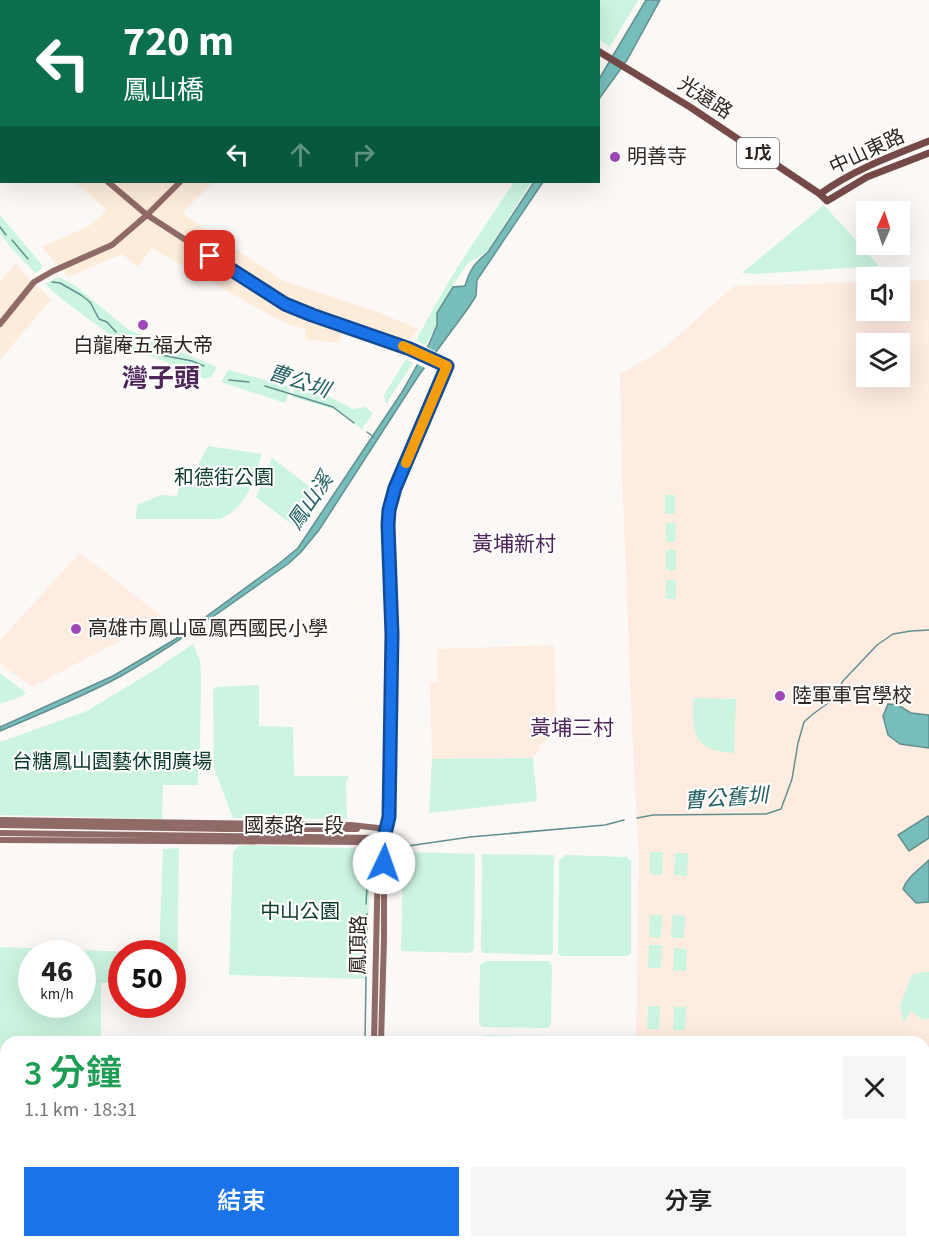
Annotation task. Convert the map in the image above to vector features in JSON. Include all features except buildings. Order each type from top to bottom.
[{"type":"main road","name":"光遠路","points":[[600,52],[672,96],[820,194],[827,201]]},
{"type":"main road","name":"中山東路","points":[[820,194],[867,166],[929,141]]},
{"type":"main road","name":"中山東路","points":[[827,201],[867,177],[929,153]]},
{"type":"main road","points":[[109,183],[147,215],[285,304],[377,336],[447,366],[395,488],[389,510],[392,669],[389,817],[384,838]]},
{"type":"main road","points":[[0,324],[37,279],[111,245],[147,215],[179,183]]},
{"type":"main road","name":"國泰路一段","points":[[0,820],[387,829]]},
{"type":"main road","name":"國泰路一段","points":[[0,825],[257,826]]},
{"type":"main road","name":"國泰路一段","points":[[0,832],[384,838]]},
{"type":"main road","name":"國泰路一段","points":[[0,840],[369,842],[384,838]]},
{"type":"main road","name":"鳳頂路","points":[[374,1036],[378,860],[384,838]]},
{"type":"main road","name":"鳳頂路","points":[[381,1036],[384,838]]},
{"type":"shaded area","points":[[75,183],[212,183],[182,213],[282,280],[375,311],[418,329],[408,343],[345,322],[339,343],[305,339],[306,329],[290,325],[268,314],[152,248],[138,267],[122,254],[68,277],[42,247],[87,227],[107,209]]},
{"type":"shaded area","points":[[16,263],[24,274],[51,299],[0,360],[0,282]]},
{"type":"shaded area","name":"陸軍軍官學校","points":[[929,280],[929,1036],[636,1036],[639,853],[622,475],[620,374],[662,350],[734,286],[856,282],[856,321],[910,321],[910,281]]},
{"type":"shaded area","name":"高雄市鳳山區鳳西國民小學","points":[[80,553],[164,618],[32,687],[0,663],[0,640]]},
{"type":"shaded area","points":[[554,645],[556,728],[545,742],[540,744],[533,758],[432,759],[430,682],[438,682],[437,649]]},
{"type":"green space","points":[[600,0],[638,0],[610,47],[600,40]]},
{"type":"green space","points":[[513,183],[530,183],[487,252],[468,263],[453,285],[457,288],[444,301],[437,313],[436,325],[426,345],[416,341],[460,263]]},
{"type":"green space","points":[[824,205],[856,240],[856,255],[869,255],[879,266],[755,274],[742,273]]},
{"type":"green space","points":[[0,215],[42,265],[42,269],[35,273],[0,234]]},
{"type":"green space","points":[[59,277],[74,285],[129,330],[217,367],[211,377],[205,379],[127,347],[45,284]]},
{"type":"green space","points":[[406,359],[413,363],[386,404],[384,395]]},
{"type":"green space","points":[[228,370],[291,387],[285,403],[221,382]]},
{"type":"green space","points":[[295,388],[330,397],[353,409],[365,407],[373,413],[362,429],[334,409],[292,397]]},
{"type":"green space","name":"和德街公園","points":[[208,446],[262,454],[248,492],[237,507],[220,519],[136,519],[137,505],[161,495],[177,496],[179,486],[194,487],[198,465]]},
{"type":"green space","points":[[272,458],[318,493],[295,527],[256,497]]},
{"type":"green space","points":[[665,495],[675,495],[675,514],[665,514]]},
{"type":"green space","points":[[666,523],[676,523],[675,542],[666,542]]},
{"type":"green space","points":[[666,550],[676,550],[676,570],[666,570]]},
{"type":"green space","points":[[666,580],[676,580],[676,599],[666,599]]},
{"type":"green space","name":"台糖鳳山園藝休閒廣場","points":[[193,644],[200,661],[201,674],[198,785],[163,785],[162,819],[0,815],[0,742],[87,711]]},
{"type":"green space","points":[[0,673],[26,693],[0,704]]},
{"type":"green space","points":[[259,685],[259,726],[293,727],[294,776],[349,776],[346,782],[347,819],[233,818],[214,768],[213,691],[215,687]]},
{"type":"green space","points":[[694,698],[736,699],[734,753],[710,749],[698,738],[693,722]]},
{"type":"green space","points":[[533,758],[537,801],[429,813],[432,759]]},
{"type":"green space","name":"中山公園","points":[[239,846],[370,849],[367,979],[229,975],[233,852]]},
{"type":"green space","points":[[179,848],[178,940],[160,940],[163,849]]},
{"type":"green space","points":[[408,852],[475,854],[474,950],[469,953],[401,951],[403,855]]},
{"type":"green space","points":[[650,852],[663,852],[662,875],[650,874]]},
{"type":"green space","points":[[675,853],[688,853],[687,876],[674,875]]},
{"type":"green space","points":[[482,854],[554,855],[553,952],[550,955],[484,953],[481,950]]},
{"type":"green space","points":[[566,855],[627,857],[631,861],[631,953],[628,956],[561,956],[558,953],[559,860]]},
{"type":"green space","points":[[650,915],[662,915],[661,938],[649,937]]},
{"type":"green space","points":[[672,915],[685,916],[684,938],[671,938]]},
{"type":"green space","points":[[649,945],[662,945],[661,968],[648,968]]},
{"type":"green space","points":[[0,947],[18,948],[18,1018],[96,1018],[96,951],[108,951],[108,983],[101,983],[101,1036],[0,1036]]},
{"type":"green space","points":[[674,948],[687,949],[686,971],[673,971]]},
{"type":"green space","points":[[486,961],[548,961],[552,965],[551,1023],[548,1028],[482,1027],[479,1023],[480,965]]},
{"type":"green space","points":[[929,972],[929,1018],[922,1020],[911,1010],[904,1023],[900,1006],[912,975]]},
{"type":"green space","points":[[648,1006],[660,1006],[659,1029],[647,1029]]},
{"type":"green space","points":[[674,1007],[686,1007],[685,1030],[673,1030]]},
{"type":"green space","points":[[482,1035],[550,1036],[482,1036]]},
{"type":"water","points":[[646,0],[660,0],[627,60],[600,98],[600,77]]},
{"type":"water","points":[[533,183],[542,183],[477,280],[476,296],[469,307],[419,375],[319,530],[301,552],[288,564],[143,663],[91,691],[0,731],[0,727],[113,676],[174,640],[298,548],[402,392],[429,344],[437,325],[437,313],[453,287],[465,286],[473,267],[488,252]]},
{"type":"water","points":[[888,704],[898,705],[911,713],[929,715],[929,748],[900,744],[888,735],[883,716]]},
{"type":"water","points":[[928,816],[929,838],[909,851],[898,835]]},
{"type":"water","points":[[929,860],[929,902],[916,903],[903,889],[911,877]]},
{"type":"pier","points":[[425,346],[438,353],[427,369],[415,363]]},
{"type":"waterway","name":"曹公圳","points":[[0,227],[6,235]]},
{"type":"waterway","name":"曹公圳","points":[[12,240],[28,259]]},
{"type":"waterway","name":"曹公圳","points":[[52,282],[60,283],[90,302],[99,319],[107,322],[116,332]]},
{"type":"waterway","name":"曹公圳","points":[[144,350],[157,349],[161,355],[192,361],[204,366]]},
{"type":"waterway","name":"曹公圳","points":[[229,380],[249,382]]},
{"type":"waterway","name":"曹公圳","points":[[265,386],[333,407],[354,423]]},
{"type":"waterway","name":"曹公圳","points":[[367,432],[374,437]]},
{"type":"waterway","name":"曹公舊圳","points":[[637,818],[653,815],[766,814],[781,809],[792,779],[804,722],[831,701],[843,681],[877,645],[893,634],[929,630]]},
{"type":"waterway","name":"曹公舊圳","points":[[394,848],[470,837],[605,825],[624,820]]},
{"type":"waterway","name":"曹公舊圳","points":[[366,904],[369,853]]},
{"type":"waterway","name":"曹公舊圳","points":[[365,1036],[367,914]]},
{"type":"slow traffic","points":[[403,346],[447,366],[406,463]]},
{"type":"place","name":"明善寺","points":[[615,157]]},
{"type":"place","name":"白龍庵五福大帝","points":[[143,325]]},
{"type":"place","name":"高雄市鳳山區鳳西國民小學","points":[[76,629]]},
{"type":"place","name":"陸軍軍官學校","points":[[780,696]]},
{"type":"district","name":"灣子頭","points":[[161,378]]},
{"type":"district","name":"黃埔新村","points":[[514,544]]},
{"type":"district","name":"黃埔三村","points":[[572,728]]},
{"type":"route","points":[[210,256],[285,304],[377,336],[447,366],[395,488],[389,510],[392,634],[389,817],[384,838],[384,863]]},
{"type":"water label","name":"鳳山溪","points":[[310,501]]}]
